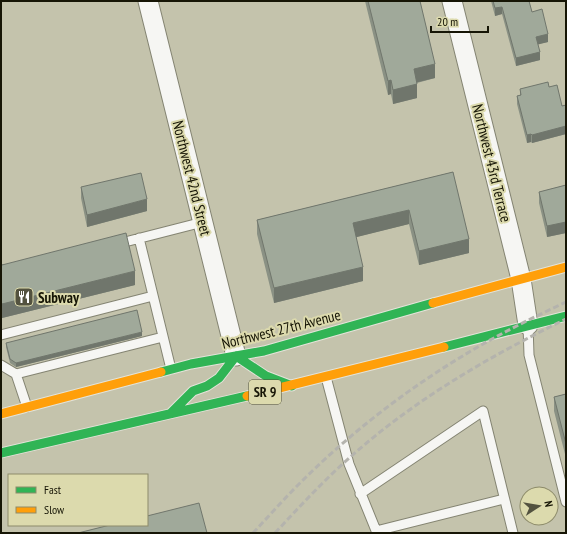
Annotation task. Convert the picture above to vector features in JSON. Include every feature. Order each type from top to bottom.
[{"type":"main road","name":"Northwest 27th Avenue","points":[[1,414],[191,364],[264,351],[471,292],[566,268]]},
{"type":"main road","name":"SR 9","points":[[1,452],[292,386],[566,316]]},
{"type":"main road","points":[[172,413],[193,391],[207,386],[219,378],[236,356],[266,376],[292,386]]},
{"type":"street","name":"Northwest 42nd Street","points":[[148,1],[236,356]]},
{"type":"street","name":"Northwest 43rd Terrace","points":[[452,1],[521,279],[528,325]]},
{"type":"lane","points":[[108,246],[203,222]]},
{"type":"lane","points":[[139,238],[171,369]]},
{"type":"lane","points":[[1,335],[153,296]]},
{"type":"lane","points":[[528,325],[529,355],[566,502]]},
{"type":"lane","points":[[16,374],[163,337]]},
{"type":"lane","points":[[1,365],[16,374],[27,407]]},
{"type":"lane","points":[[326,377],[349,464],[360,494],[377,532],[504,498]]},
{"type":"lane","points":[[360,494],[483,411],[513,533]]},
{"type":"building","points":[[368,1],[420,1],[435,64],[414,69],[417,84],[393,90],[391,80],[388,81]]},
{"type":"building","points":[[493,1],[529,1],[532,12],[542,9],[548,34],[536,37],[540,52],[516,58],[502,7],[495,8]]},
{"type":"building","points":[[548,82],[549,87],[557,85],[562,106],[566,105],[566,126],[527,135],[517,96],[521,95],[520,89]]},
{"type":"building","points":[[453,172],[469,239],[419,251],[409,210],[353,223],[363,267],[274,288],[257,220]]},
{"type":"building","points":[[141,173],[147,199],[87,215],[81,187]]},
{"type":"building","points":[[566,185],[566,222],[547,226],[539,192]]},
{"type":"building","points":[[126,233],[135,271],[2,304],[1,264],[2,265]]},
{"type":"building","points":[[137,310],[142,332],[16,363],[10,359],[6,343]]},
{"type":"building","points":[[566,394],[566,444],[554,397]]},
{"type":"building","points":[[199,503],[207,533],[78,533],[106,526],[148,526],[148,516]]},
{"type":"railway","points":[[253,533],[317,466],[356,432],[397,400],[474,349],[566,302]]},
{"type":"railway","points":[[275,533],[314,491],[345,462],[405,413],[457,378],[484,362],[566,319]]},
{"type":"traffic: fast","points":[[161,372],[191,364],[264,351],[433,303]]},
{"type":"traffic: fast","points":[[444,347],[566,316]]},
{"type":"traffic: fast","points":[[171,413],[193,391],[207,386],[219,378],[236,356],[266,376],[292,386]]},
{"type":"traffic: fast","points":[[1,453],[247,396]]},
{"type":"traffic: slow","points":[[433,303],[566,267]]},
{"type":"traffic: slow","points":[[247,396],[444,347]]},
{"type":"traffic: slow","points":[[1,414],[161,372]]},
{"type":"place","name":"Subway","points":[[24,297]]}]
